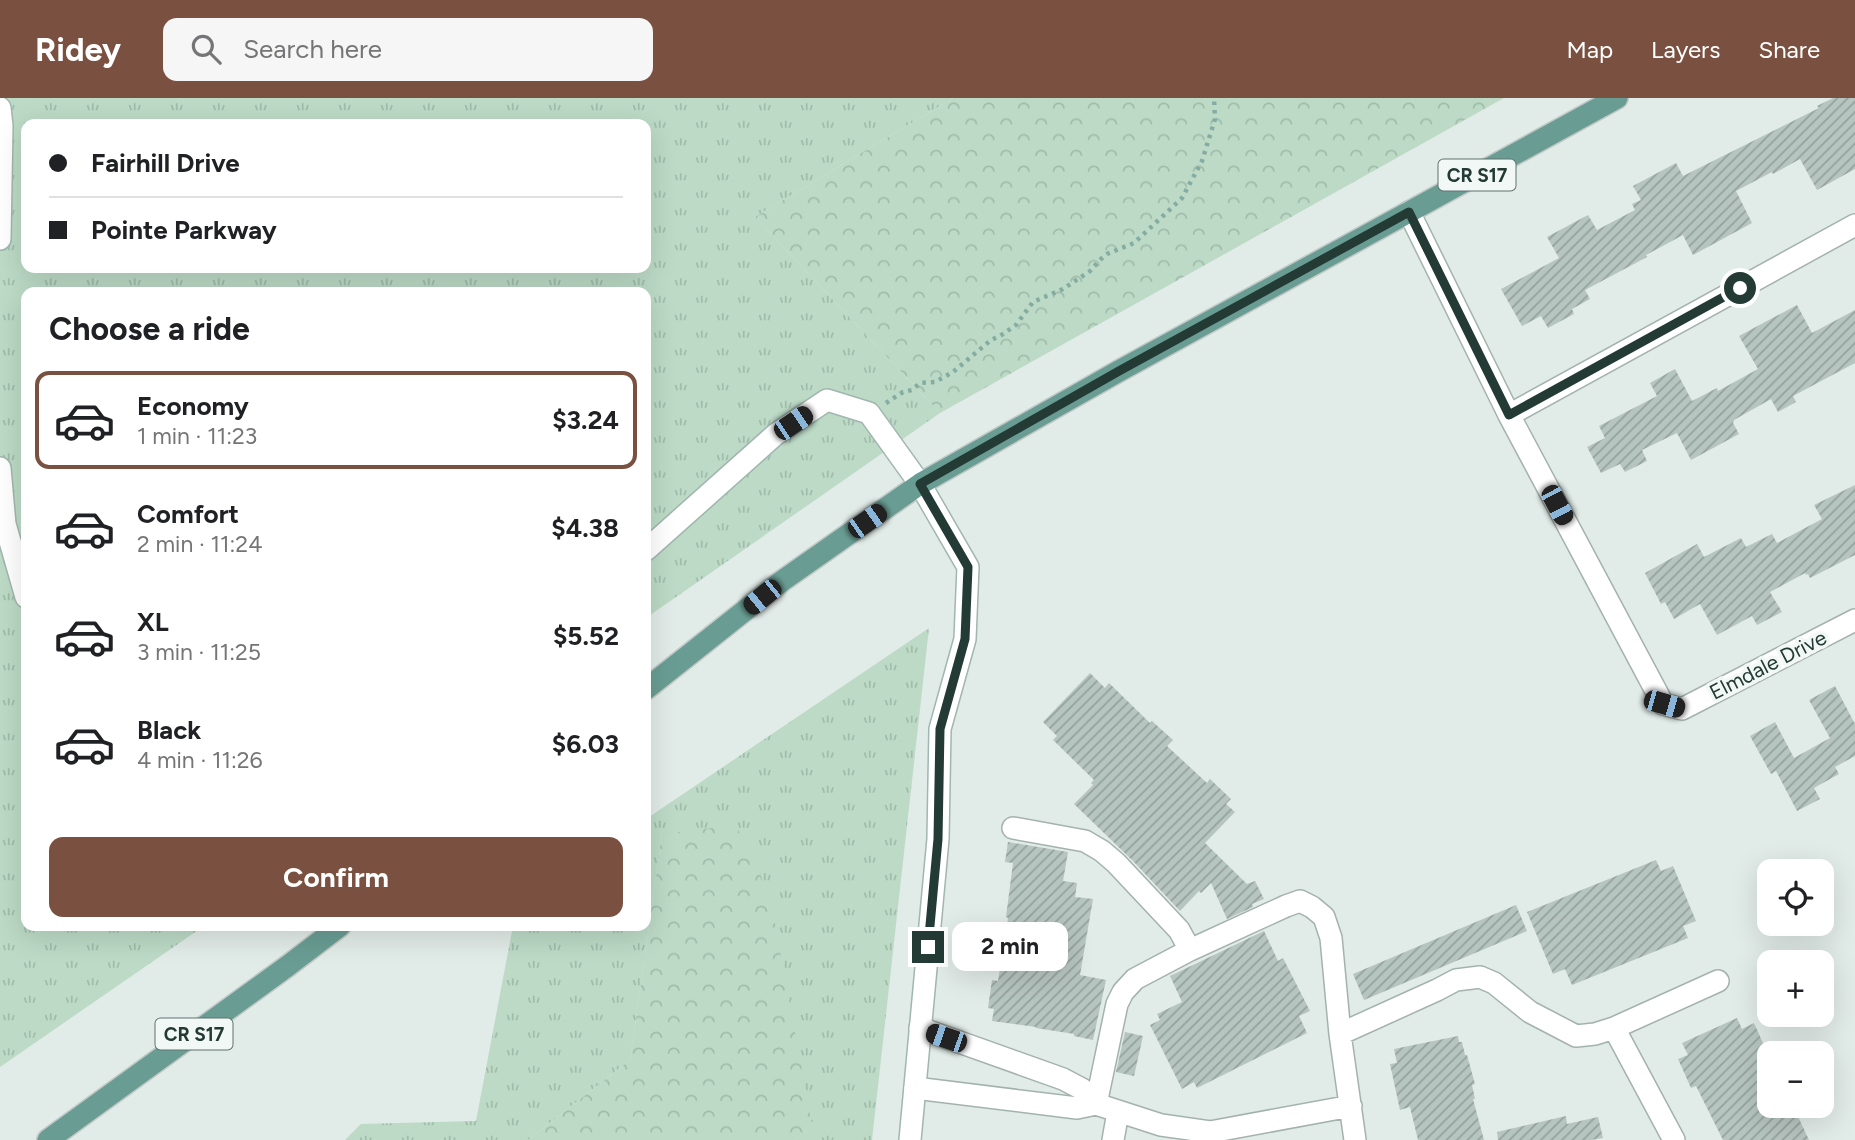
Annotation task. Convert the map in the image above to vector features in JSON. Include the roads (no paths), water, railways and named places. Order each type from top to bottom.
[{"type":"main road","name":"CR S17","points":[[651,685],[782,581],[920,484],[1119,371],[1617,98]]},
{"type":"main road","name":"CR S17","points":[[48,1140],[333,931]]},
{"type":"street","points":[[0,108],[0,239]]},
{"type":"street","points":[[1409,212],[1509,415],[1855,225]]},
{"type":"street","points":[[651,546],[776,434],[827,400],[869,412],[920,484],[968,567],[965,639],[940,729],[938,839],[910,1140]]},
{"type":"street","name":"Elmdale Drive","points":[[1509,415],[1664,704],[1682,709],[1855,621]]},
{"type":"street","points":[[0,468],[5,524],[21,580]]},
{"type":"street","points":[[1013,828],[1085,841],[1102,851],[1179,930],[1191,950]]},
{"type":"street","points":[[1096,1104],[1117,1004],[1123,992],[1135,979],[1191,950],[1300,901],[1324,917],[1331,938],[1340,1034],[1355,1140]]},
{"type":"street","points":[[1340,1034],[1456,980],[1480,977],[1494,983],[1530,1012],[1576,1036],[1615,1028],[1718,981]]},
{"type":"street","points":[[920,1028],[1063,1079],[1082,1089],[1096,1104],[1202,1136],[1210,1132],[1351,1106]]},
{"type":"street","points":[[1615,1028],[1674,1140]]},
{"type":"street","points":[[1019,1101],[1023,1065]]},
{"type":"street","points":[[915,1088],[1077,1108],[1096,1104]]},
{"type":"street","points":[[1113,1140],[1118,1112]]}]
